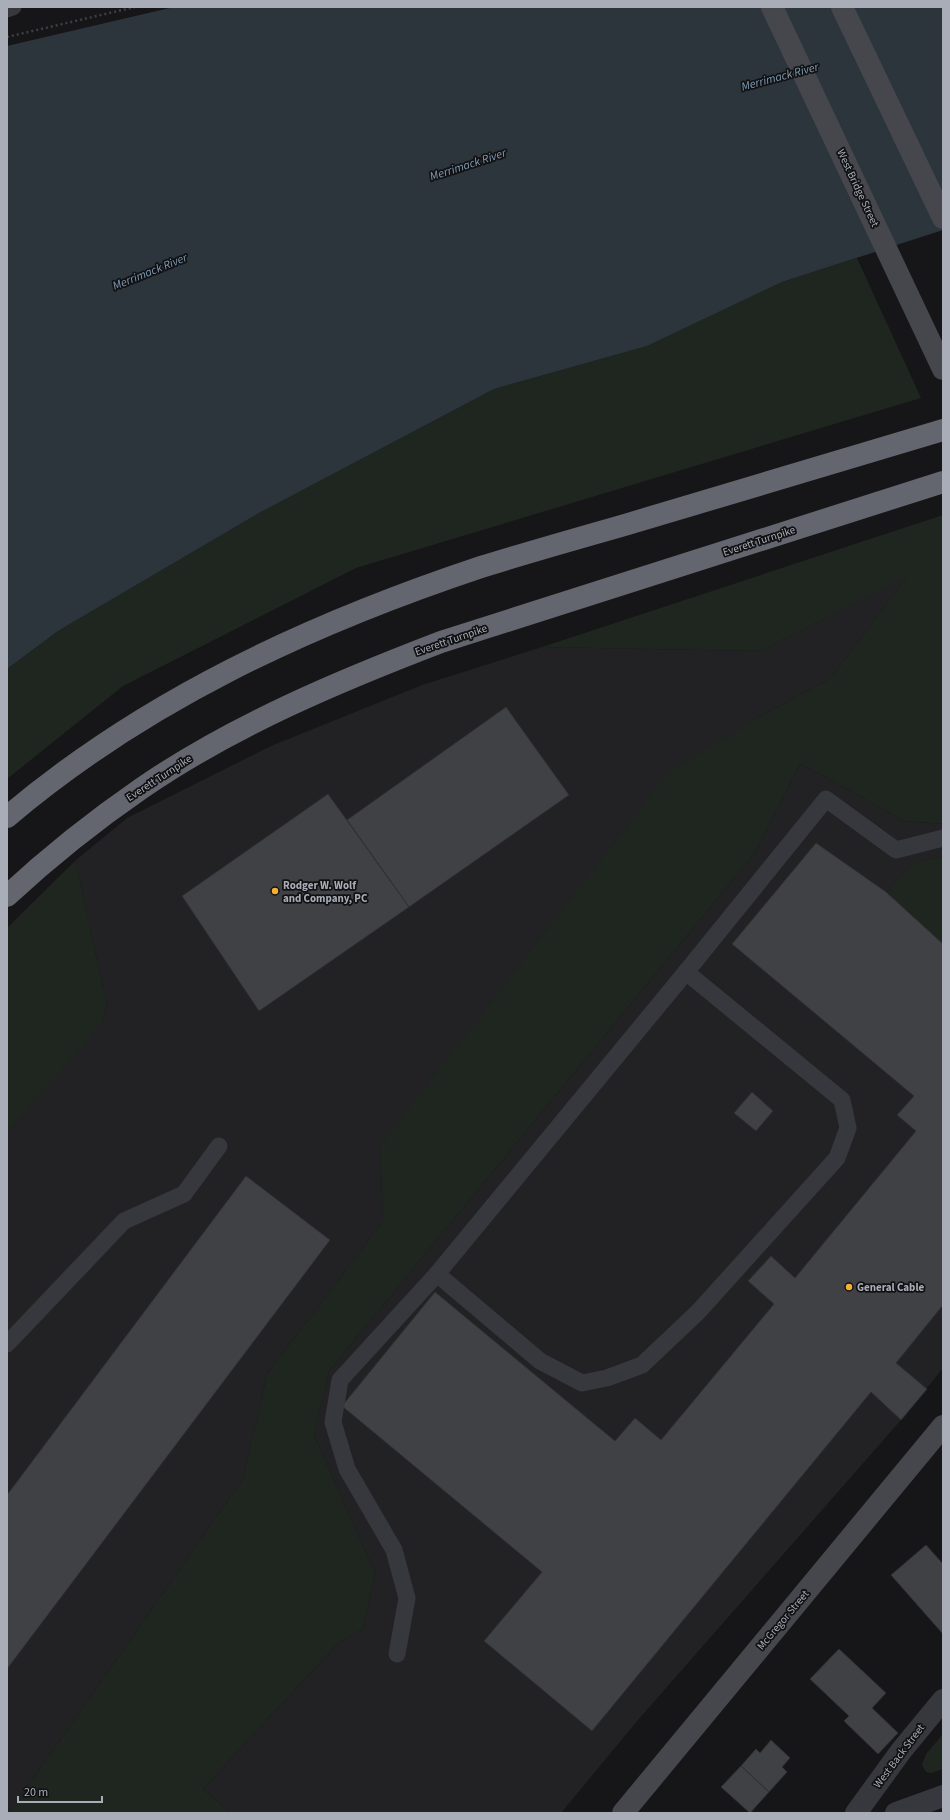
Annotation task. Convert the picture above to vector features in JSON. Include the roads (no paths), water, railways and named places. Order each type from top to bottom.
[{"type":"highway","points":[[7,817],[40,789],[121,732],[206,682],[295,638],[357,613],[480,568],[943,430]]},
{"type":"highway","name":"Everett Turnpike","points":[[7,896],[89,826],[143,787],[186,760],[258,721],[378,666],[441,642],[943,482]]},
{"type":"main road","name":"West Bridge Street","points":[[772,7],[943,369]]},
{"type":"main road","points":[[842,7],[943,218]]},
{"type":"main road","name":"McGregor Street","points":[[623,1813],[943,1426]]},
{"type":"street","name":"West Back Street","points":[[856,1813],[901,1751],[943,1700]]},
{"type":"street","points":[[896,1813],[943,1796]]},
{"type":"lane","points":[[7,9],[14,7]]},
{"type":"lane","points":[[397,1654],[407,1598],[394,1550],[347,1468],[333,1422],[340,1380],[437,1274],[686,972],[826,799],[896,850],[943,838]]},
{"type":"lane","points":[[437,1274],[540,1361],[582,1383],[607,1378],[642,1365],[698,1312],[837,1158],[848,1128],[842,1100],[686,972]]},
{"type":"lane","points":[[7,1344],[124,1221],[184,1194],[220,1146]]},
{"type":"water","name":"Merrimack River","points":[[174,7],[943,7],[943,230],[782,282],[647,346],[494,389],[259,513],[58,631],[7,669],[7,46]]},
{"type":"place","name":"Rodger W. Wolf and Company, PC","points":[[275,891]]},
{"type":"place","name":"General Cable","points":[[849,1287]]}]
